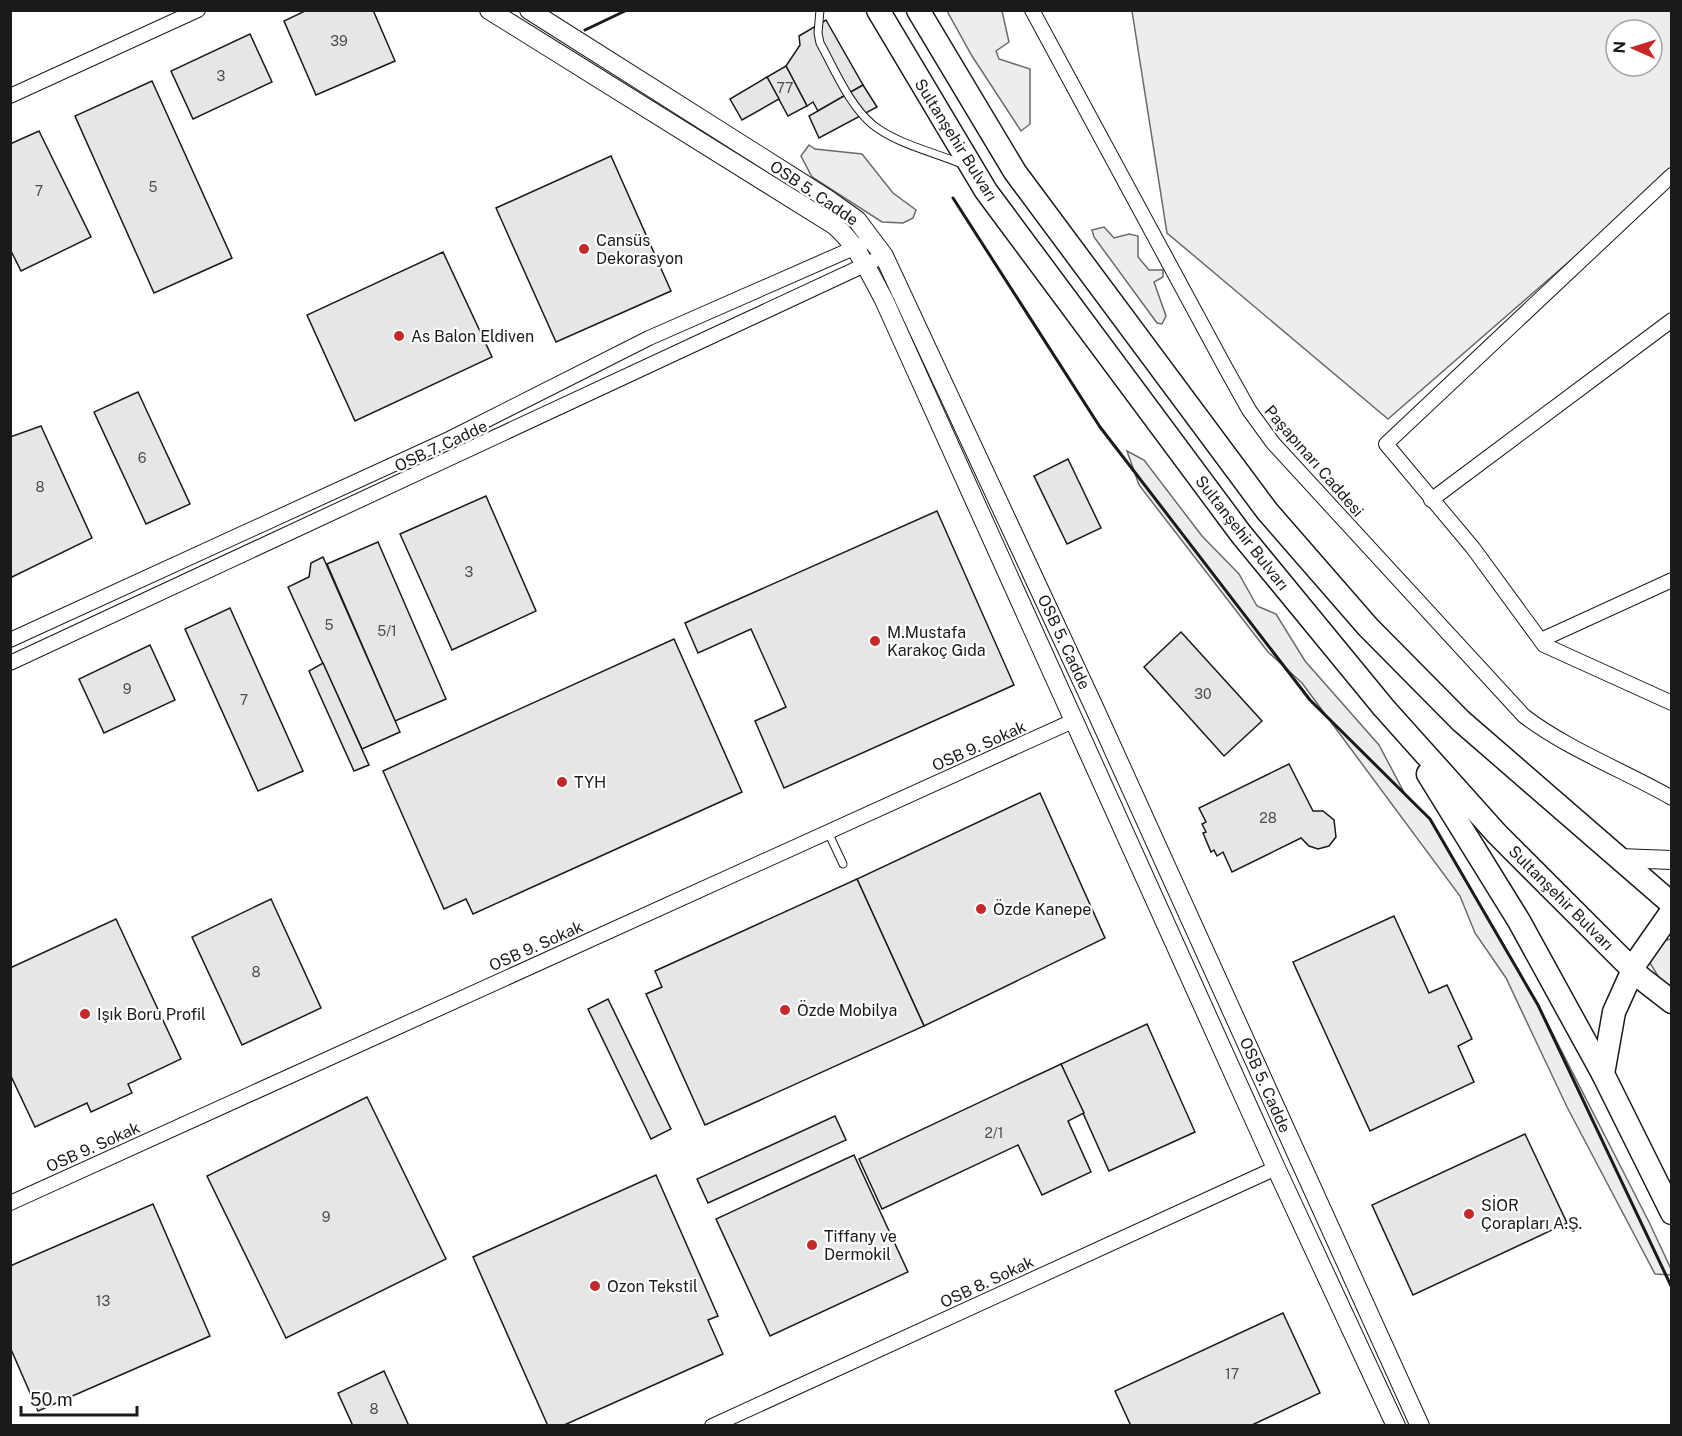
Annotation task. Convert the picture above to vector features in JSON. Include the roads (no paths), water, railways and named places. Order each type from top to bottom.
[{"type":"main road","name":"Sultanşehir Bulvarı","points":[[878,10],[986,191],[1103,352],[1241,534],[1384,708],[1497,834],[1633,970],[1671,1002]]},
{"type":"main road","name":"Sultanşehir Bulvarı","points":[[918,10],[1015,172],[1267,511],[1368,627],[1454,713],[1544,795],[1671,904]]},
{"type":"main road","points":[[1384,708],[1452,810],[1519,921],[1603,1074],[1671,1213]]},
{"type":"main road","points":[[1603,1074],[1614,1012],[1633,970],[1671,911]]},
{"type":"street","points":[[10,96],[198,10]]},
{"type":"street","points":[[489,10],[834,225],[855,249],[889,310],[1076,720],[1276,1168],[1396,1425]]},
{"type":"street","name":"OSB 5. Cadde","points":[[529,10],[826,198],[857,220],[884,256],[1094,707],[1420,1425]]},
{"type":"street","name":"Paşapınarı Caddesi","points":[[1032,10],[1249,410],[1274,443],[1524,716],[1547,733],[1630,774],[1671,798]]},
{"type":"street","points":[[1671,175],[1386,444],[1473,548],[1550,649],[1671,703]]},
{"type":"street","name":"OSB 7. Cadde","points":[[10,640],[452,438],[650,338],[855,249],[873,239]]},
{"type":"street","name":"OSB 7. Cadde","points":[[10,663],[884,256]]},
{"type":"street","points":[[1431,500],[1671,320]]},
{"type":"street","points":[[1541,640],[1671,579]]},
{"type":"street","name":"OSB 9. Sokak","points":[[10,1203],[1076,720]]},
{"type":"street","points":[[1619,858],[1671,860]]},
{"type":"street","name":"OSB 8. Sokak","points":[[712,1425],[1276,1168]]},
{"type":"lane","points":[[820,10],[818,33],[820,43],[855,106],[871,123],[883,132],[972,168]]},
{"type":"lane","points":[[828,832],[843,864]]},
{"type":"place","name":"Cansüs Dekorasyon","points":[[584,249]]},
{"type":"place","name":"As Balon Eldiven","points":[[399,336]]},
{"type":"place","name":"M.Mustafa Karakoç Gıda","points":[[875,641]]},
{"type":"place","name":"TYH","points":[[562,782]]},
{"type":"place","name":"Özde Kanepe","points":[[981,909]]},
{"type":"place","name":"Özde Mobilya","points":[[785,1010]]},
{"type":"place","name":"Işık Boru Profil","points":[[85,1014]]},
{"type":"place","name":"SİOR Çorapları A.Ş.","points":[[1469,1214]]},
{"type":"place","name":"Tiffany ve Dermokil","points":[[812,1245]]},
{"type":"place","name":"Ozon Tekstil","points":[[595,1286]]}]
